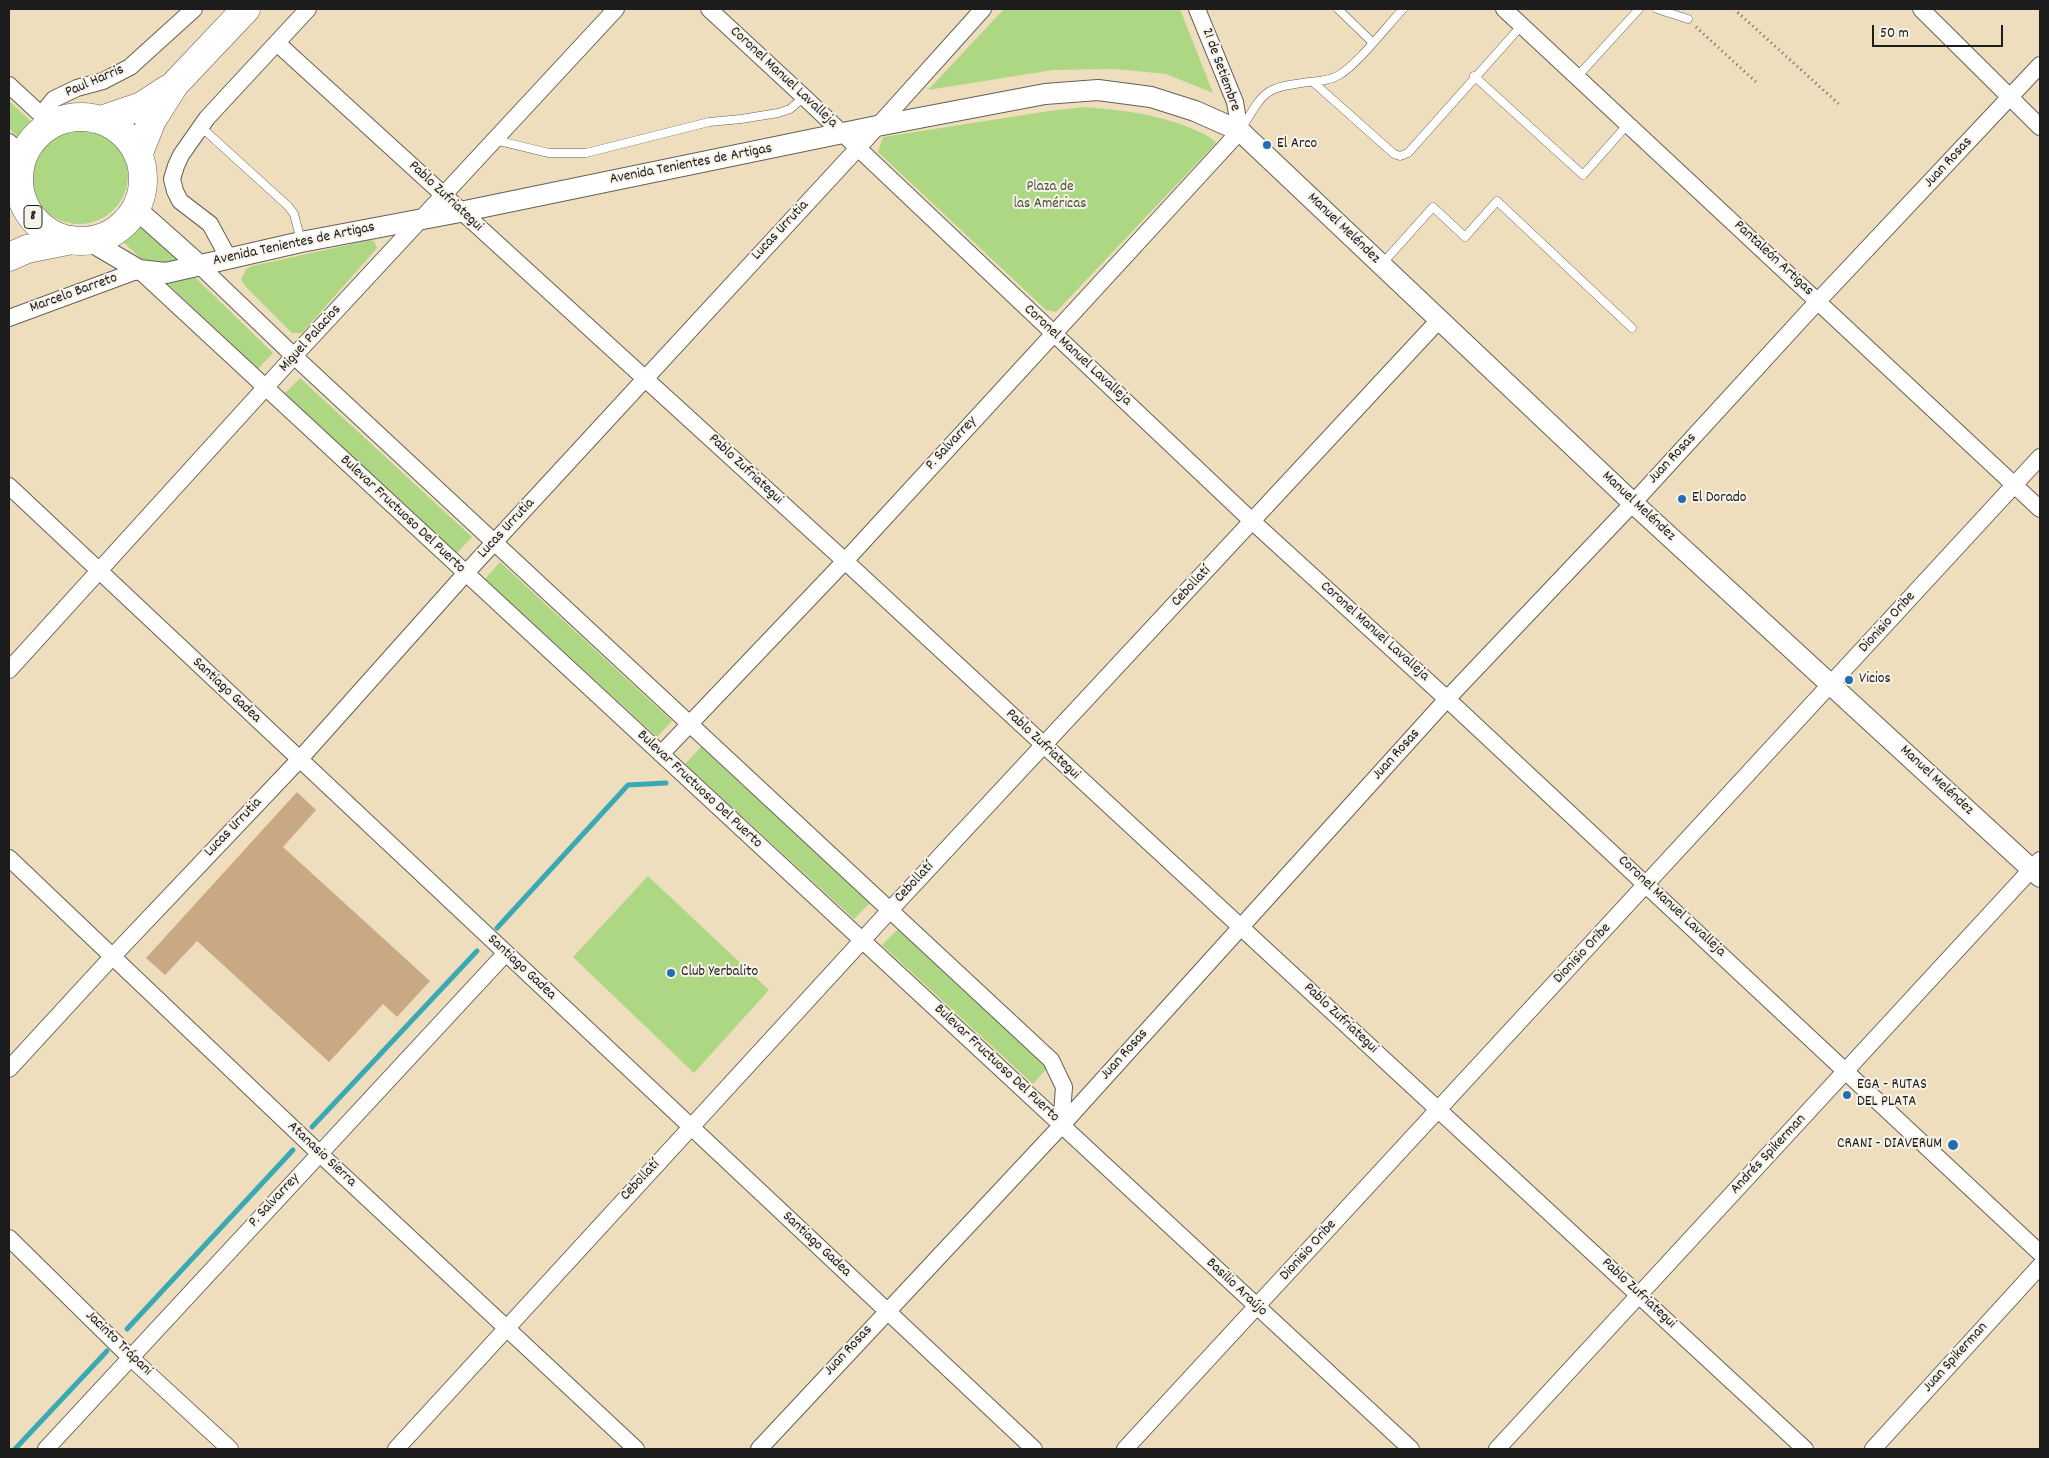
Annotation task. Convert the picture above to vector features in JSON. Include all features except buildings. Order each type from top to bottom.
[{"type":"highway","name":"8","points":[[138,154],[152,120],[175,84],[246,9]]},
{"type":"highway","name":"8","points":[[101,120],[142,106],[175,84]]},
{"type":"highway","name":"8","points":[[9,257],[27,249],[104,237],[116,230],[127,220],[135,208],[141,191],[142,172],[138,154],[129,140],[116,128],[101,120],[84,117],[46,120],[15,168],[21,195],[28,211],[40,225],[55,234],[80,240]]},
{"type":"street","name":"Paul Harris","points":[[46,120],[54,99],[77,88],[104,81],[130,67],[194,9]]},
{"type":"street","points":[[229,259],[210,224],[180,201],[172,179],[182,155],[201,126],[308,9]]},
{"type":"street","name":"Miguel Palacios","points":[[9,670],[294,356],[616,9]]},
{"type":"street","name":"Coronel Manuel Lavalleja","points":[[709,9],[1252,522],[1447,698],[2040,1254]]},
{"type":"street","name":"Lucas Urrutia","points":[[9,1069],[112,956],[299,760],[465,574],[858,148],[983,9]]},
{"type":"street","name":"21 de Setiembre","points":[[1197,9],[1235,102],[1240,131]]},
{"type":"street","name":"Pantaleón Artigas","points":[[1504,9],[2040,509]]},
{"type":"street","points":[[1921,9],[2040,126]]},
{"type":"street","name":"Pablo Zufriategui","points":[[277,43],[460,212],[646,378],[845,561],[1805,1449]]},
{"type":"street","name":"Juan Rosas","points":[[759,1449],[1061,1126],[1447,698],[1633,503],[1818,301],[2040,65]]},
{"type":"street","points":[[9,85],[46,120]]},
{"type":"street","name":"Avenida Tenientes de Artigas","points":[[139,270],[166,273],[301,242],[460,212],[877,126],[1046,94],[1098,90],[1151,96],[1195,111],[1240,131]]},
{"type":"street","name":"Manuel Meléndez","points":[[1240,131],[1633,503],[2037,869]]},
{"type":"street","name":"P. Salvarrey","points":[[661,754],[845,561],[1240,131]]},
{"type":"street","name":"Bulevar Fructuoso Del Puerto","points":[[135,208],[199,265],[294,356],[690,722],[1051,1060],[1064,1087],[1061,1126]]},
{"type":"street","name":"Bulevar Fructuoso Del Puerto","points":[[80,240],[139,270],[465,574],[863,940],[1061,1126]]},
{"type":"street","name":"Marcelo Barreto","points":[[9,318],[139,270]]},
{"type":"street","name":"Cebollatí","points":[[396,1449],[891,909],[1438,320]]},
{"type":"street","name":"Dionisio Oribe","points":[[1125,1449],[1832,685],[2040,457]]},
{"type":"street","name":"Santiago Gadea","points":[[9,486],[1034,1449]]},
{"type":"street","name":"Atanasio Sierra","points":[[9,858],[320,1154],[636,1449]]},
{"type":"street","name":"Andrés Spikerman","points":[[1498,1449],[1846,1071],[2037,869]]},
{"type":"street","name":"P. Salvarrey","points":[[46,1449],[505,954]]},
{"type":"street","name":"Basilio Araújo","points":[[1061,1126],[1411,1449]]},
{"type":"street","name":"Jacinto Trápani","points":[[9,1238],[130,1357],[230,1449]]},
{"type":"street","name":"Juan Spikerman","points":[[1872,1449],[2040,1266]]},
{"type":"lane","points":[[1338,9],[1372,42]]},
{"type":"lane","points":[[1240,131],[1260,98],[1274,89],[1329,80],[1351,67],[1403,9]]},
{"type":"lane","points":[[1577,77],[1638,9]]},
{"type":"lane","points":[[1657,9],[1688,19]]},
{"type":"lane","points":[[1313,82],[1394,154],[1400,156],[1408,153],[1474,76],[1522,25]]},
{"type":"lane","points":[[1474,76],[1583,175],[1628,124]]},
{"type":"lane","points":[[494,140],[549,153],[586,153],[709,122],[778,113],[790,109],[804,97]]},
{"type":"lane","points":[[201,126],[288,206],[294,214],[301,242]]},
{"type":"lane","points":[[1381,265],[1432,208],[1465,237],[1497,201],[1632,328]]},
{"type":"path","points":[[1734,9],[1841,106]]},
{"type":"path","points":[[1688,19],[1756,82]]},
{"type":"green space","points":[[1004,9],[1180,9],[1213,93],[1166,74],[1115,69],[1053,70],[928,90]]},
{"type":"green space","points":[[9,101],[35,125],[21,140],[9,128]]},
{"type":"green space","name":"Plaza de las Américas","points":[[1084,107],[1153,116],[1203,133],[1216,143],[1056,312],[1046,310],[878,152],[883,137]]},
{"type":"green space","points":[[79,126],[98,130],[114,140],[124,156],[128,175],[124,194],[114,210],[98,220],[79,224],[60,220],[44,210],[34,194],[30,175],[34,156],[44,140],[60,130]]},
{"type":"green space","points":[[134,218],[273,353],[258,369],[116,235]]},
{"type":"green space","points":[[370,240],[374,241],[377,248],[302,333],[292,333],[241,280],[246,269],[252,266]]},
{"type":"green space","points":[[300,378],[472,537],[457,553],[284,394]]},
{"type":"green space","points":[[500,562],[672,721],[657,737],[485,579]]},
{"type":"green space","points":[[701,747],[870,903],[854,919],[685,764]]},
{"type":"green space","name":"Club Yerbalito","points":[[648,876],[769,990],[694,1073],[573,957]]},
{"type":"green space","points":[[898,929],[1048,1067],[1033,1084],[882,945]]},
{"type":"waterway","points":[[497,928],[628,785],[666,783]]},
{"type":"waterway","points":[[312,1127],[477,951]]},
{"type":"waterway","points":[[127,1329],[293,1150]]},
{"type":"waterway","points":[[15,1449],[107,1351]]},
{"type":"place","name":"El Arco","points":[[1267,145]]},
{"type":"place","name":"El Dorado","points":[[1682,499]]},
{"type":"place","name":"Vicios","points":[[1849,680]]},
{"type":"place","name":"Club Yerbalito","points":[[671,973]]},
{"type":"place","name":"EGA - RUTAS DEL PLATA","points":[[1847,1095]]},
{"type":"place","name":"CRANI - DIAVERUM","points":[[1953,1145]]}]
